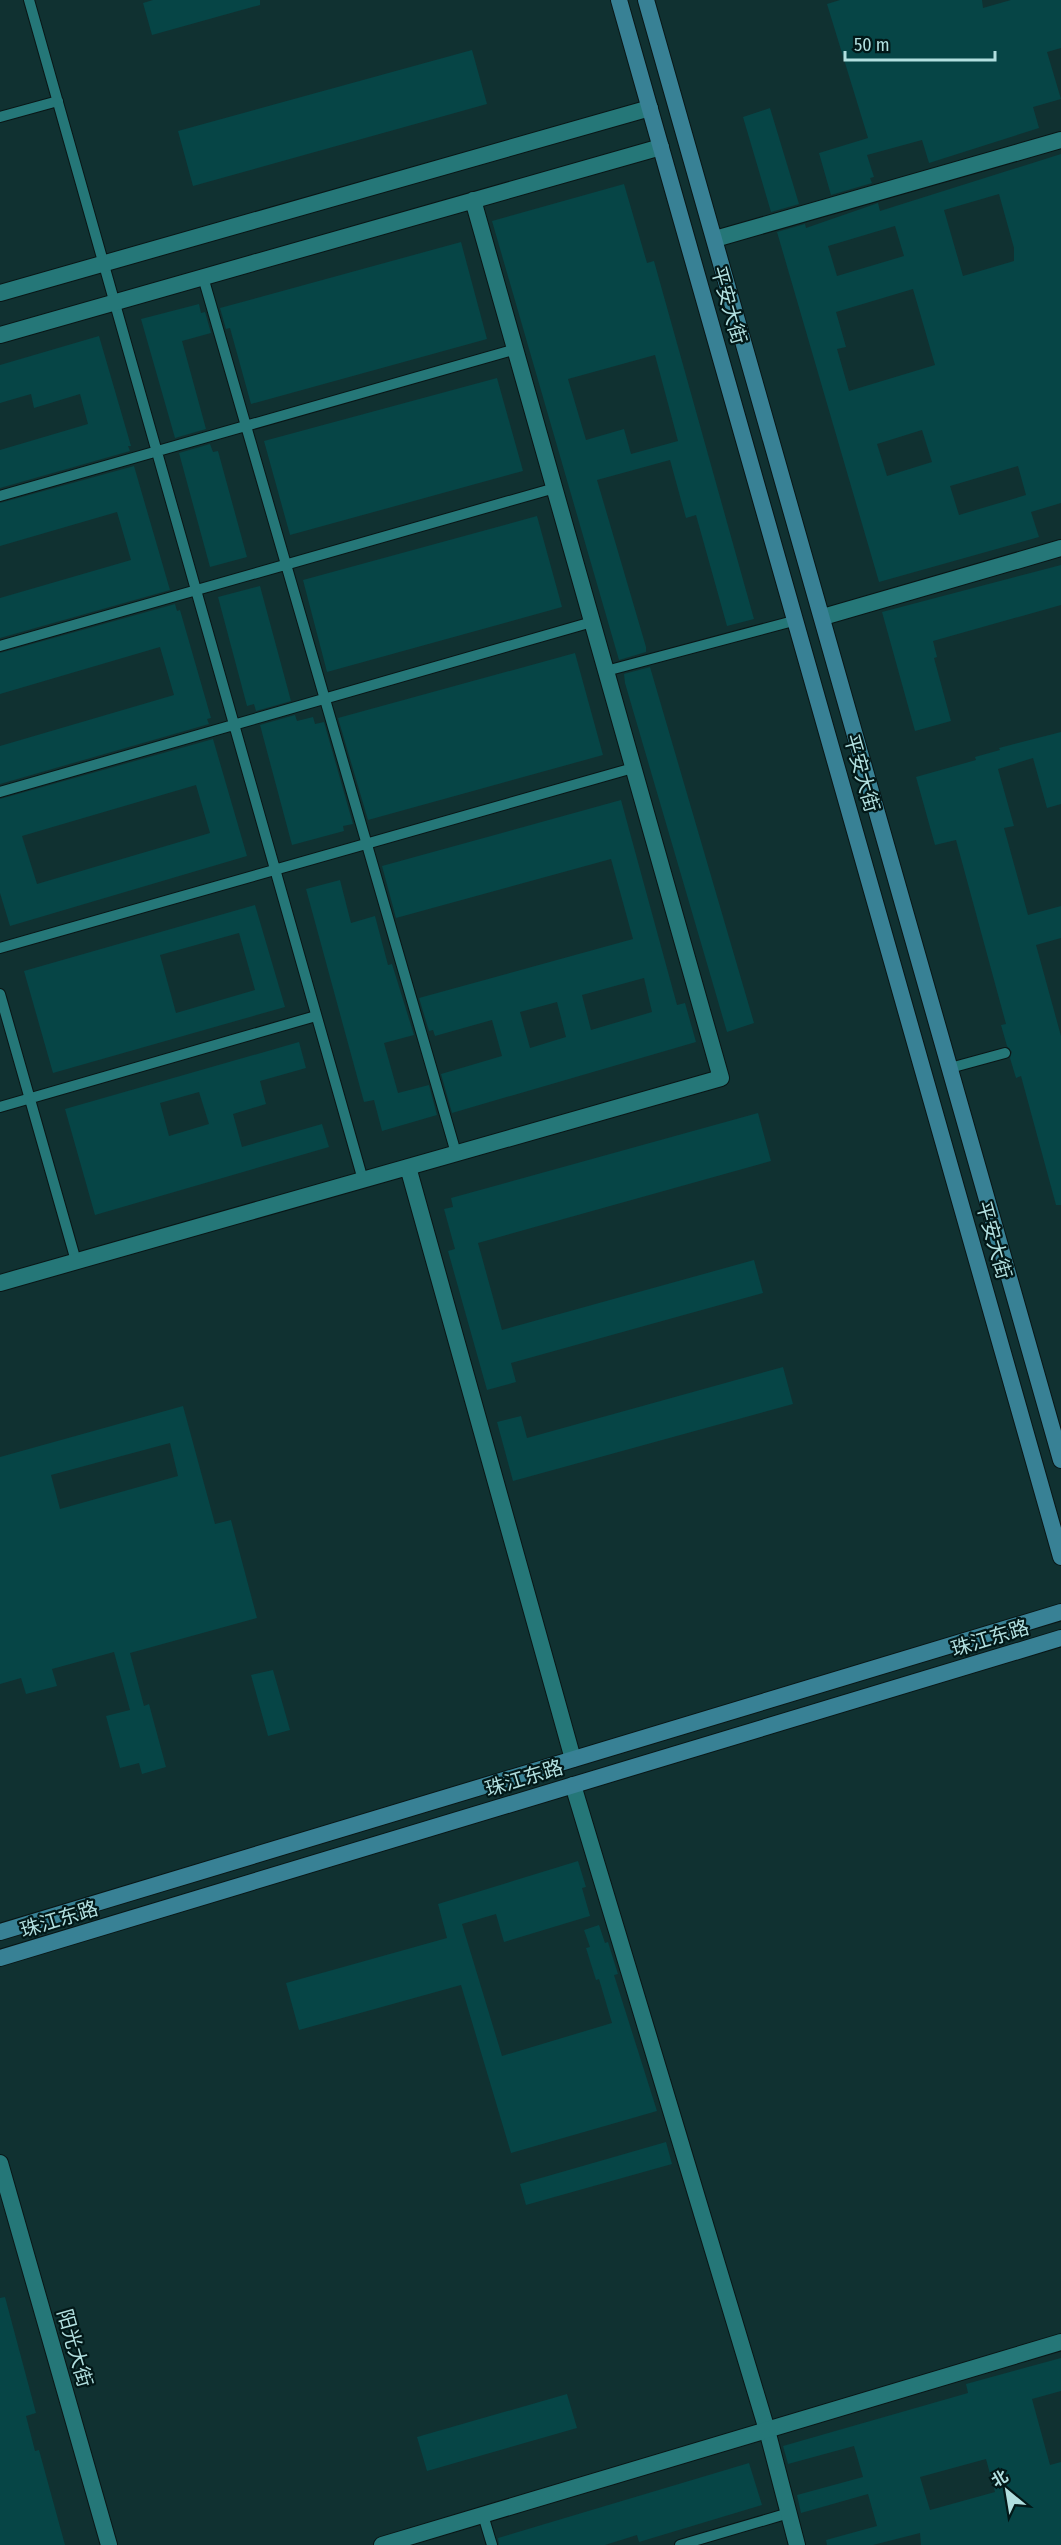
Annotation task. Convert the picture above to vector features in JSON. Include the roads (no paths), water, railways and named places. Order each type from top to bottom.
[{"type":"main road","name":"平安大街","points":[[619,0],[797,620],[1061,1557]]},
{"type":"main road","name":"平安大街","points":[[646,0],[1061,1460]]},
{"type":"main road","points":[[0,1932],[1061,1611]]},
{"type":"main road","name":"珠江东路","points":[[0,1958],[1061,1638]]},
{"type":"street","points":[[0,293],[650,108]]},
{"type":"street","points":[[715,239],[1061,140]]},
{"type":"street","points":[[0,335],[661,147]]},
{"type":"street","points":[[0,1283],[721,1078],[473,200]]},
{"type":"street","points":[[822,617],[1061,548]]},
{"type":"street","points":[[408,1167],[573,1759]]},
{"type":"street","points":[[573,1785],[767,2430],[797,2545]]},
{"type":"street","name":"阳光大街","points":[[0,2163],[109,2545]]},
{"type":"street","points":[[382,2545],[1061,2342]]},
{"type":"lane","points":[[29,0],[363,1180]]},
{"type":"lane","points":[[0,117],[58,101]]},
{"type":"lane","points":[[203,277],[456,1153]]},
{"type":"lane","points":[[0,496],[516,349]]},
{"type":"lane","points":[[0,646],[555,488]]},
{"type":"lane","points":[[606,671],[797,620]]},
{"type":"lane","points":[[0,792],[592,622]]},
{"type":"lane","points":[[0,948],[633,768]]},
{"type":"lane","points":[[0,994],[76,1261]]},
{"type":"lane","points":[[0,1107],[316,1016]]},
{"type":"lane","points":[[950,1068],[1005,1053]]},
{"type":"lane","points":[[680,2545],[789,2513]]},
{"type":"lane","points":[[483,2515],[492,2545]]}]
